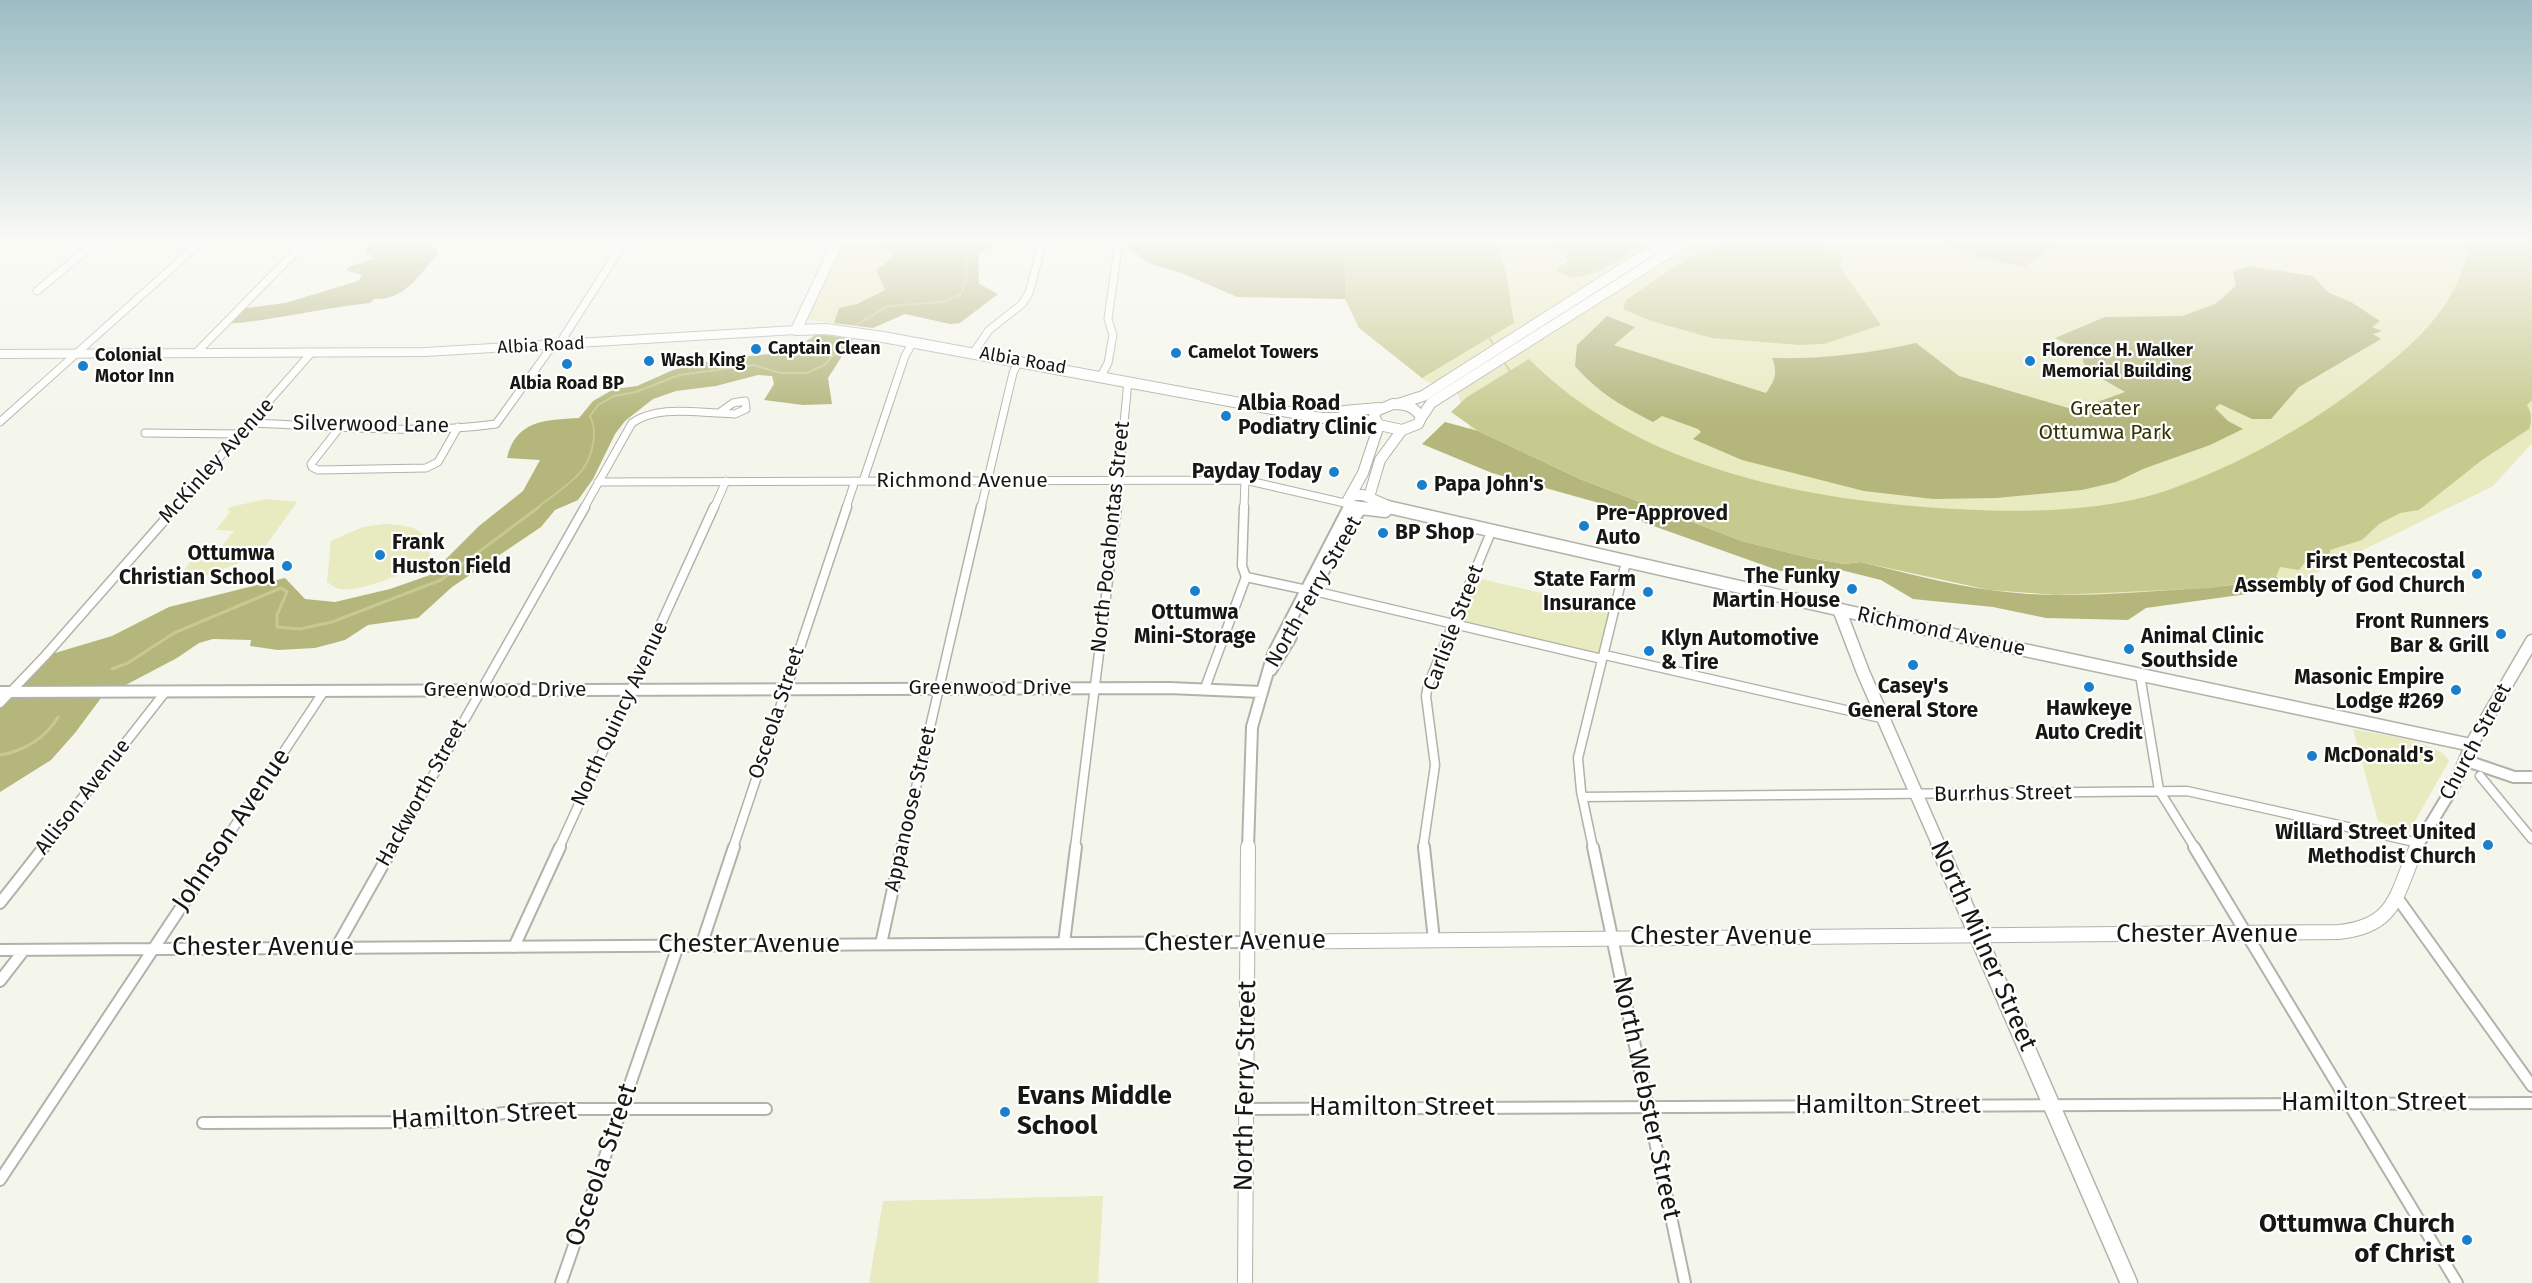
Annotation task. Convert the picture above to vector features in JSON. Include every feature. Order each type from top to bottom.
[{"type":"main road","points":[[796,330],[810,301]]},
{"type":"main road","name":"Albia Road","points":[[1290,412],[1379,408],[1423,396],[1572,301]]},
{"type":"main road","points":[[1402,430],[1416,426],[1431,403],[1592,301]]},
{"type":"main road","points":[[805,311],[808,320],[826,329]]},
{"type":"main road","name":"Albia Road","points":[[796,330],[826,329],[914,342],[1321,418],[1354,418],[1402,430]]},
{"type":"main road","points":[[1398,404],[1414,408],[1421,418]]},
{"type":"main road","name":"North Ferry Street","points":[[1350,500],[1373,450],[1378,424],[1374,417],[1379,408]]},
{"type":"main road","name":"North Ferry Street","points":[[1366,503],[1371,483],[1388,445],[1402,430]]},
{"type":"main road","name":"Richmond Avenue","points":[[1350,500],[2140,675],[2471,745]]},
{"type":"main road","name":"North Milner Street","points":[[1839,609],[1977,935],[2129,1283]]},
{"type":"main road","name":"Church Street","points":[[2471,745],[2530,650]]},
{"type":"street","points":[[0,422],[135,301]]},
{"type":"street","points":[[196,352],[247,301]]},
{"type":"street","points":[[558,346],[587,301]]},
{"type":"street","points":[[974,352],[989,330],[1024,301]]},
{"type":"street","points":[[1101,376],[1108,363],[1112,336],[1108,319],[1111,301]]},
{"type":"street","name":"Albia Road","points":[[0,354],[425,352],[558,346],[796,330]]},
{"type":"street","name":"Osceola Street","points":[[701,946],[785,689],[905,356],[914,342]]},
{"type":"street","name":"Silverwood Lane","points":[[252,423],[340,427],[490,426],[500,421],[550,350],[558,346]]},
{"type":"street","name":"McKinley Avenue","points":[[0,703],[14,692],[312,352]]},
{"type":"street","name":"Appanoose Street","points":[[881,944],[1013,373],[1019,360]]},
{"type":"street","name":"North Pocahontas Street","points":[[1064,943],[1119,481],[1128,381]]},
{"type":"street","name":"Hackworth Street","points":[[336,948],[479,690],[598,482],[638,417],[662,413],[719,413]]},
{"type":"street","points":[[340,427],[311,464],[312,467],[318,470],[426,468],[438,462],[458,427]]},
{"type":"street","points":[[145,433],[242,434]]},
{"type":"street","points":[[1205,688],[1246,577],[1242,566],[1245,480]]},
{"type":"street","name":"Richmond Avenue","points":[[598,482],[1245,480],[1350,500]]},
{"type":"street","name":"North Quincy Avenue","points":[[513,947],[726,481]]},
{"type":"street","name":"North Ferry Street","points":[[1245,1283],[1247,942],[1252,727],[1267,675],[1281,656],[1350,500]]},
{"type":"street","name":"North Ferry Street","points":[[1310,591],[1344,532],[1366,503]]},
{"type":"street","name":"Carlisle Street","points":[[1434,940],[1423,852],[1435,765],[1426,696],[1428,685],[1491,532]]},
{"type":"street","name":"North Webster Street","points":[[1626,562],[1578,758],[1582,797],[1685,1283]]},
{"type":"street","points":[[1246,577],[1885,720]]},
{"type":"street","points":[[2140,675],[2159,790],[2249,934],[2457,1283]]},
{"type":"street","name":"Greenwood Drive","points":[[0,692],[1094,688],[1205,688],[1261,692]]},
{"type":"street","name":"Allison Avenue","points":[[0,903],[166,691]]},
{"type":"street","name":"Johnson Avenue","points":[[0,1180],[324,691]]},
{"type":"street","name":"Church Street","points":[[2419,843],[2462,775],[2471,745]]},
{"type":"street","points":[[2467,761],[2514,777],[2532,777]]},
{"type":"street","points":[[2480,776],[2532,839]]},
{"type":"street","name":"Burrhus Street","points":[[1582,797],[2187,791],[2419,843]]},
{"type":"street","name":"Chester Avenue","points":[[0,950],[1247,942],[1612,937],[2312,934],[2363,928],[2383,918],[2397,896],[2419,843]]},
{"type":"street","points":[[2397,896],[2532,1086]]},
{"type":"street","name":"Osceola Street","points":[[561,1283],[678,946]]},
{"type":"street","points":[[0,981],[24,950]]},
{"type":"street","name":"Hamilton Street","points":[[1245,1109],[2532,1103]]},
{"type":"street","name":"Hamilton Street","points":[[203,1123],[429,1122],[538,1110],[766,1109]]},
{"type":"green space","points":[[292,301],[372,301],[224,324],[239,309]]},
{"type":"green space","points":[[810,301],[863,301],[839,308],[834,323],[808,320],[805,311]]},
{"type":"green space","points":[[863,301],[989,301],[960,323],[950,324],[905,314],[873,328],[834,323],[839,308]]},
{"type":"green space","name":"Greater Ottumwa Park","points":[[1355,301],[2532,301],[2532,443],[2493,486],[2296,583],[2100,603],[1476,445],[1458,394],[1424,380],[1359,328]]},
{"type":"green space","points":[[2219,301],[2348,301],[2380,321],[2372,327],[2382,331],[2373,334],[2381,339],[2299,387],[2271,419],[2252,419],[2220,404],[2215,408],[2228,421],[2243,429],[2210,445],[2143,469],[2116,482],[2082,490],[1996,498],[1933,499],[1864,491],[1742,460],[1693,439],[1701,432],[1698,429],[1662,416],[1653,422],[1611,398],[1592,384],[1575,366],[1577,345],[1607,316],[1635,327],[1614,345],[1766,393],[1775,376],[1772,358],[1844,355],[1916,343],[1959,376],[2075,410],[2125,392],[2085,369],[2081,350],[2055,338],[2105,317],[2182,316]]},
{"type":"green space","points":[[817,334],[853,339],[828,378],[832,404],[803,405],[764,400],[774,384],[772,376],[758,375],[716,386],[676,391],[653,399],[625,421],[615,434],[593,479],[578,500],[555,510],[541,527],[452,587],[418,618],[368,625],[345,640],[315,648],[278,650],[250,646],[251,640],[213,639],[199,643],[177,658],[101,698],[51,760],[0,792],[0,703],[45,656],[112,636],[169,607],[285,578],[305,599],[335,602],[390,589],[430,575],[479,526],[523,491],[540,460],[507,458],[511,445],[525,429],[534,424],[579,418],[593,401],[614,389],[637,386],[673,370],[719,359],[790,352]]},
{"type":"green space","points":[[1445,422],[1478,431],[1580,479],[1742,541],[1810,558],[1845,564],[1860,562],[1925,578],[2011,593],[2095,595],[2232,585],[2276,577],[2290,588],[2146,608],[2128,620],[2046,618],[1993,607],[1913,599],[1881,580],[1837,569],[1780,571],[1645,523],[1624,510],[1492,473],[1422,444]]},
{"type":"green space","points":[[267,499],[297,502],[259,555],[205,576],[179,576],[202,547],[221,547],[234,531],[216,530],[231,511],[227,511],[230,507]]},
{"type":"green space","name":"Frank Huston Field","points":[[384,524],[412,528],[424,535],[430,550],[430,562],[361,588],[339,589],[327,582],[331,541],[363,527]]},
{"type":"green space","points":[[1472,577],[1615,610],[1605,655],[1454,625]]},
{"type":"green space","points":[[2353,729],[2421,743],[2434,748],[2449,761],[2408,833],[2378,821]]},
{"type":"green space","points":[[1103,1196],[1098,1283],[869,1283],[883,1201]]},
{"type":"shaded area","points":[[1346,301],[1510,301],[1514,323],[1422,378],[1359,328]]},
{"type":"shaded area","points":[[1626,301],[1864,301],[1881,325],[1824,344],[1800,345],[1712,338],[1651,321],[1623,309]]},
{"type":"shaded area","points":[[2447,301],[2532,301],[2532,400],[2527,405],[2531,417],[2529,429],[2482,460],[2419,510],[2400,513],[2379,524],[2362,540],[2330,550],[2331,560],[2306,561],[2299,570],[2280,567],[2276,577],[2212,588],[2057,595],[1989,590],[1860,562],[1845,564],[1810,558],[1742,541],[1580,479],[1478,431],[1451,412],[1467,397],[1529,359],[1573,397],[1621,428],[1673,453],[1727,472],[1784,487],[1842,498],[1899,505],[1982,510],[2065,509],[2146,497],[2245,458],[2314,418],[2357,388],[2413,342]]},
{"type":"waterway","points":[[856,325],[888,306],[945,301]]},
{"type":"waterway","points":[[1488,336],[1496,348]]},
{"type":"waterway","points":[[537,508],[582,470],[589,458],[593,443],[594,429],[590,416],[598,405],[614,396],[636,392],[679,375],[754,365],[780,373],[807,373],[824,365],[842,346],[843,341]]},
{"type":"waterway","points":[[1502,359],[1512,374]]},
{"type":"waterway","points":[[112,669],[128,663],[174,633],[281,588],[287,592],[277,615],[277,627],[300,629],[332,622],[441,580],[539,507]]},
{"type":"waterway","points":[[0,755],[26,747],[34,742],[58,717]]},
{"type":"place","name":"Captain Clean","points":[[756,349]]},
{"type":"place","name":"Camelot Towers","points":[[1176,353]]},
{"type":"place","name":"Wash King","points":[[649,361]]},
{"type":"place","name":"Florence H. Walker Memorial Building","points":[[2030,361]]},
{"type":"place","name":"Albia Road BP","points":[[567,364]]},
{"type":"place","name":"Colonial Motor Inn","points":[[83,366]]},
{"type":"place","name":"Albia Road Podiatry Clinic","points":[[1226,416]]},
{"type":"place","name":"Payday Today","points":[[1334,472]]},
{"type":"place","name":"Papa John's","points":[[1422,485]]},
{"type":"place","name":"Pre-Approved Auto","points":[[1584,526]]},
{"type":"place","name":"BP Shop","points":[[1383,533]]},
{"type":"place","name":"Frank Huston Field","points":[[380,555]]},
{"type":"place","name":"Ottumwa Christian School","points":[[287,566]]},
{"type":"place","name":"First Pentecostal Assembly of God Church","points":[[2477,574]]},
{"type":"place","name":"The Funky Martin House","points":[[1852,589]]},
{"type":"place","name":"Ottumwa Mini-Storage","points":[[1195,591]]},
{"type":"place","name":"State Farm Insurance","points":[[1648,592]]},
{"type":"place","name":"Front Runners Bar & Grill","points":[[2501,634]]},
{"type":"place","name":"Animal Clinic Southside","points":[[2129,649]]},
{"type":"place","name":"Klyn Automotive & Tire","points":[[1649,651]]},
{"type":"place","name":"Casey's General Store","points":[[1913,665]]},
{"type":"place","name":"Hawkeye Auto Credit","points":[[2089,687]]},
{"type":"place","name":"Masonic Empire Lodge #269","points":[[2456,690]]},
{"type":"place","name":"McDonald's","points":[[2312,756]]},
{"type":"place","name":"Willard Street United Methodist Church","points":[[2488,845]]},
{"type":"place","name":"Evans Middle School","points":[[1005,1112]]},
{"type":"place","name":"Ottumwa Church of Christ","points":[[2467,1240]]}]
